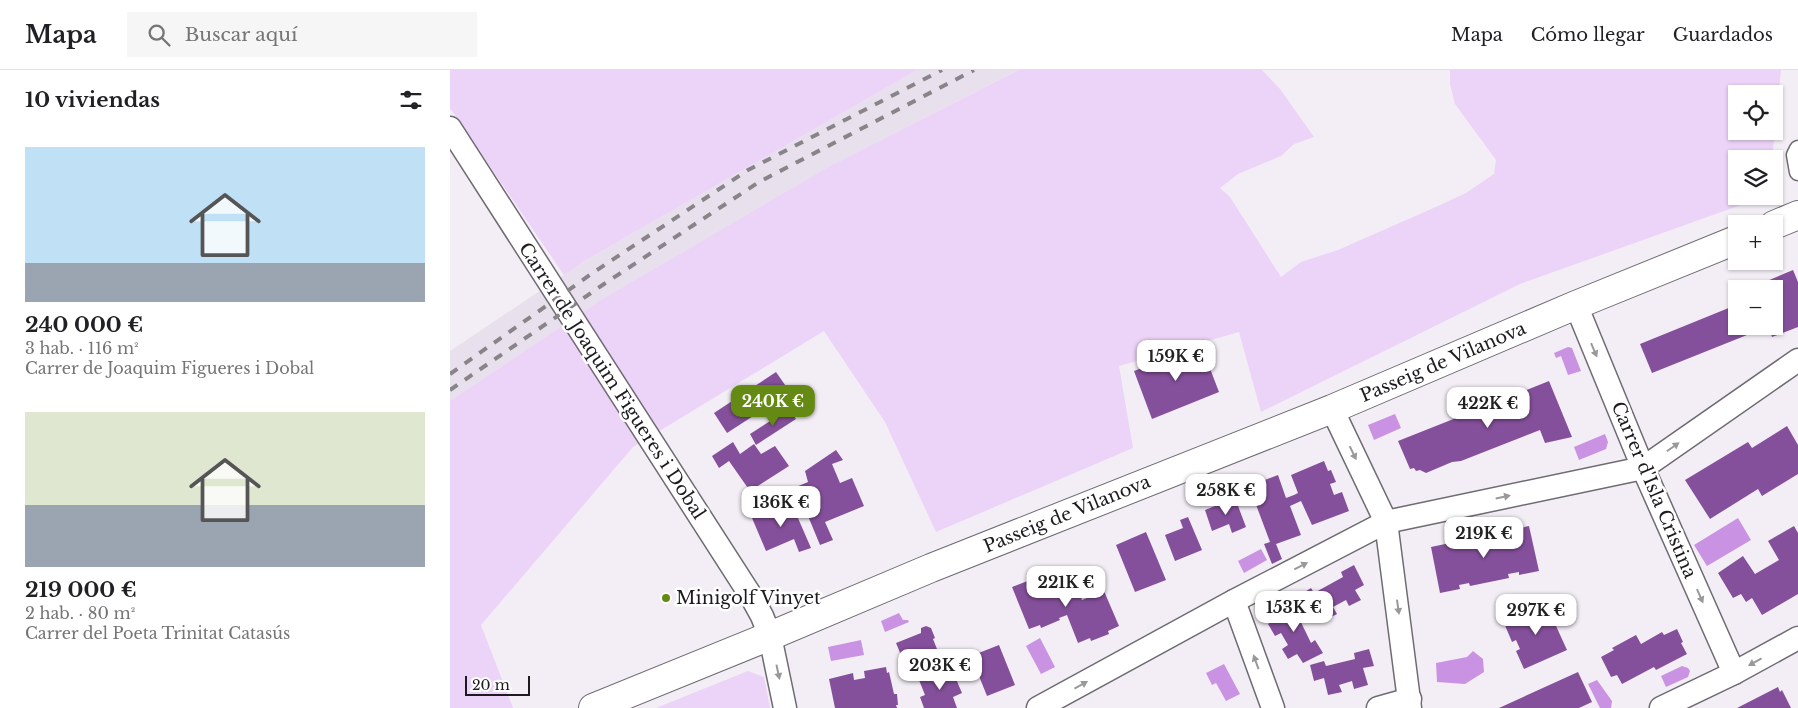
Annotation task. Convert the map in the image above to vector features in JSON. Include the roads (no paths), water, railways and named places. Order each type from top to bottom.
[{"type":"street","name":"Carrer de Joaquim Figueres i Dobal","points":[[450,128],[751,596],[770,636],[786,708]]},
{"type":"street","points":[[1798,149],[1796,155],[1798,172]]},
{"type":"street","points":[[1783,221],[1798,215]]},
{"type":"street","name":"Passeig de Vilanova","points":[[593,708],[931,568],[1332,409],[1576,305],[1728,243]]},
{"type":"street","name":"Carrer d'Isla Cristina","points":[[1576,305],[1643,468],[1734,674]]},
{"type":"street","points":[[1038,708],[1234,601],[1386,522],[1643,468],[1798,360]]},
{"type":"street","points":[[1332,409],[1386,522],[1410,703],[1378,708]]},
{"type":"street","points":[[1234,601],[1272,708]]},
{"type":"street","points":[[1661,708],[1734,674],[1798,638]]},
{"type":"railway","points":[[450,374],[594,272],[748,170],[942,70]]},
{"type":"railway","points":[[450,390],[604,284],[759,182],[974,70]]},
{"type":"place","name":"Minigolf Vinyet","points":[[666,598]]}]
